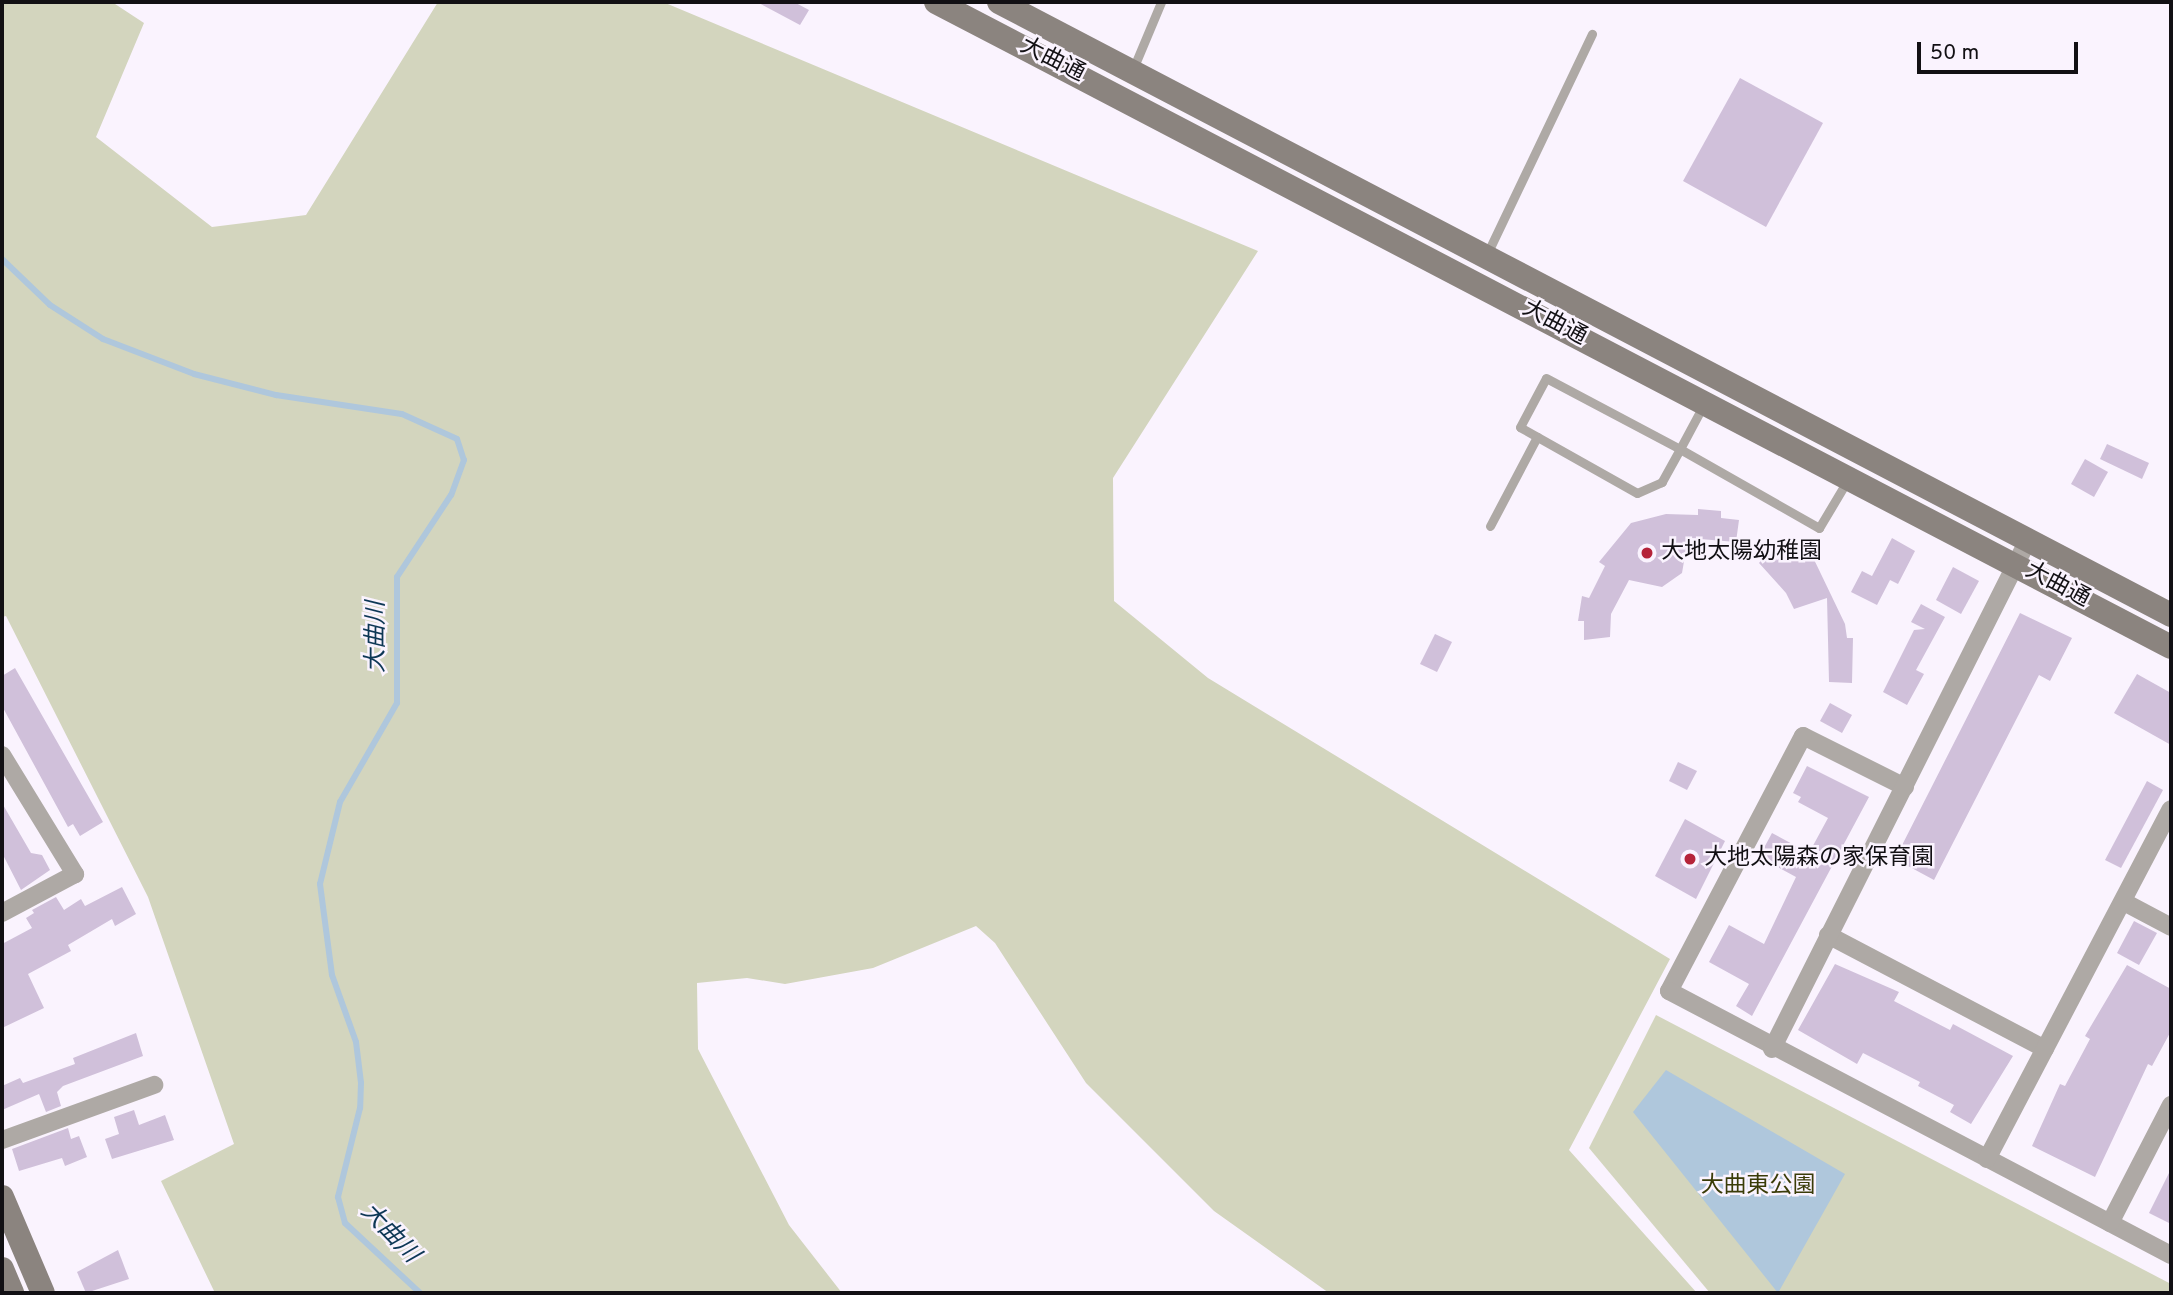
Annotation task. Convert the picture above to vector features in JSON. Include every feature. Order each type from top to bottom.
[{"type":"street","name":"大曲通","points":[[936,2],[2171,647]]},
{"type":"street","name":"大曲通","points":[[999,2],[1026,8],[1132,71],[2171,615]]},
{"type":"street","points":[[1772,1049],[2028,540]]},
{"type":"street","points":[[1905,787],[1802,736],[1669,991],[1772,1049],[2171,1255]]},
{"type":"street","points":[[2,755],[75,874],[2,913]]},
{"type":"street","points":[[1987,1159],[2171,809]]},
{"type":"street","points":[[2124,902],[2171,927]]},
{"type":"street","points":[[1828,935],[2045,1049]]},
{"type":"street","points":[[2,1140],[154,1085]]},
{"type":"street","points":[[2110,1223],[2171,1105]]},
{"type":"street","points":[[2,1197],[8,1231],[43,1293]]},
{"type":"street","points":[[2,1269],[12,1293]]},
{"type":"lane","points":[[1132,71],[1161,2]]},
{"type":"lane","points":[[1486,256],[1592,34]]},
{"type":"lane","points":[[1705,403],[1680,449],[1662,482],[1637,494],[1520,427],[1546,378],[1680,449],[1819,527],[1848,478]]},
{"type":"lane","points":[[1490,526],[1538,437]]},
{"type":"green space","points":[[2,2],[112,2],[144,23],[96,137],[212,227],[306,215],[438,2],[663,2],[1258,251],[1113,478],[1114,601],[1208,678],[1670,959],[1569,1150],[1697,1293],[1329,1293],[1214,1211],[1086,1083],[995,943],[976,926],[873,968],[785,984],[747,978],[697,983],[698,1049],[789,1225],[842,1293],[215,1293],[161,1181],[234,1144],[148,897],[6,616],[2,617]]},
{"type":"green space","name":"大曲東公園","points":[[1656,1015],[2171,1284],[2171,1293],[1710,1293],[1589,1148]]},
{"type":"water","points":[[1666,1070],[1845,1174],[1778,1293],[1633,1112]]},
{"type":"building","points":[[757,2],[794,2],[809,10],[800,25]]},
{"type":"building","points":[[1740,78],[1823,123],[1766,227],[1683,181]]},
{"type":"building","points":[[2107,444],[2149,463],[2142,479],[2100,459]]},
{"type":"building","points":[[2085,459],[2108,472],[2094,497],[2071,484]]},
{"type":"building","points":[[1698,509],[1721,511],[1721,518],[1739,520],[1736,542],[1688,538],[1682,573],[1662,587],[1629,580],[1611,614],[1610,637],[1584,640],[1584,621],[1578,621],[1582,596],[1589,598],[1605,566],[1599,562],[1631,523],[1666,514],[1698,515]]},
{"type":"building","points":[[1892,538],[1915,551],[1898,584],[1890,580],[1877,605],[1851,592],[1862,571],[1872,576]]},
{"type":"building","points":[[1779,539],[1808,547],[1845,624],[1847,638],[1853,638],[1852,683],[1829,682],[1827,598],[1794,609],[1786,593],[1759,563]]},
{"type":"building","points":[[1953,567],[1979,581],[1961,614],[1936,600]]},
{"type":"building","points":[[1921,604],[1945,617],[1916,670],[1924,674],[1907,705],[1883,692],[1914,630],[1925,629],[1911,622]]},
{"type":"building","points":[[2020,613],[2072,638],[2050,681],[2039,675],[1934,880],[1895,859]]},
{"type":"building","points":[[1435,634],[1452,642],[1437,672],[1420,664]]},
{"type":"building","points":[[15,668],[103,822],[80,836],[73,824],[68,827],[2,706],[2,676]]},
{"type":"building","points":[[2137,674],[2171,693],[2171,745],[2114,713]]},
{"type":"building","points":[[1830,703],[1852,715],[1842,733],[1820,721]]},
{"type":"building","points":[[1678,762],[1697,771],[1687,790],[1669,781]]},
{"type":"building","points":[[1807,766],[1869,797],[1752,1016],[1736,1006],[1749,984],[1709,962],[1729,925],[1764,944],[1796,877],[1759,857],[1772,833],[1809,853],[1828,818],[1798,802],[1801,797],[1793,793]]},
{"type":"building","points":[[2147,781],[2163,790],[2121,868],[2105,860]]},
{"type":"building","points":[[2,803],[31,853],[42,855],[50,870],[21,890],[2,853]]},
{"type":"building","name":"大地太陽森の家保育園","points":[[1685,819],[1725,841],[1696,899],[1655,876]]},
{"type":"building","points":[[122,887],[136,914],[115,926],[112,919],[68,945],[71,951],[28,974],[44,1008],[2,1028],[2,944],[32,928],[26,918],[34,913],[32,910],[56,897],[64,910],[81,899],[85,906]]},
{"type":"building","points":[[2134,921],[2157,933],[2139,965],[2117,953]]},
{"type":"building","points":[[1835,964],[1899,992],[1894,1001],[1950,1030],[1953,1024],[2013,1056],[1971,1124],[1950,1112],[1954,1105],[1918,1086],[1920,1082],[1863,1053],[1857,1064],[1798,1030]]},
{"type":"building","points":[[2127,965],[2171,989],[2171,1031],[2152,1066],[2148,1064],[2095,1177],[2032,1146],[2060,1084],[2065,1086],[2090,1039],[2085,1036]]},
{"type":"building","points":[[136,1033],[143,1056],[63,1086],[57,1092],[61,1106],[46,1112],[39,1094],[2,1110],[2,1086],[20,1078],[23,1083],[75,1064],[73,1058]]},
{"type":"building","points":[[134,1110],[139,1125],[165,1115],[174,1140],[112,1159],[105,1139],[119,1134],[114,1117]]},
{"type":"building","points":[[68,1128],[71,1139],[79,1136],[87,1157],[65,1166],[62,1158],[19,1171],[12,1149]]},
{"type":"building","points":[[2171,1169],[2171,1224],[2149,1213]]},
{"type":"building","points":[[118,1250],[129,1279],[86,1293],[77,1272]]},
{"type":"waterway","name":"大曲川","points":[[2,259],[50,305],[103,339],[194,374],[276,395],[402,414],[457,439],[464,460],[451,495],[397,577],[397,703],[340,802],[320,884],[332,975],[356,1042],[361,1083],[360,1108],[338,1197],[345,1223],[420,1293]]},
{"type":"place","name":"大地太陽幼稚園","points":[[1647,553]]},
{"type":"place","name":"大地太陽森の家保育園","points":[[1690,859]]}]
